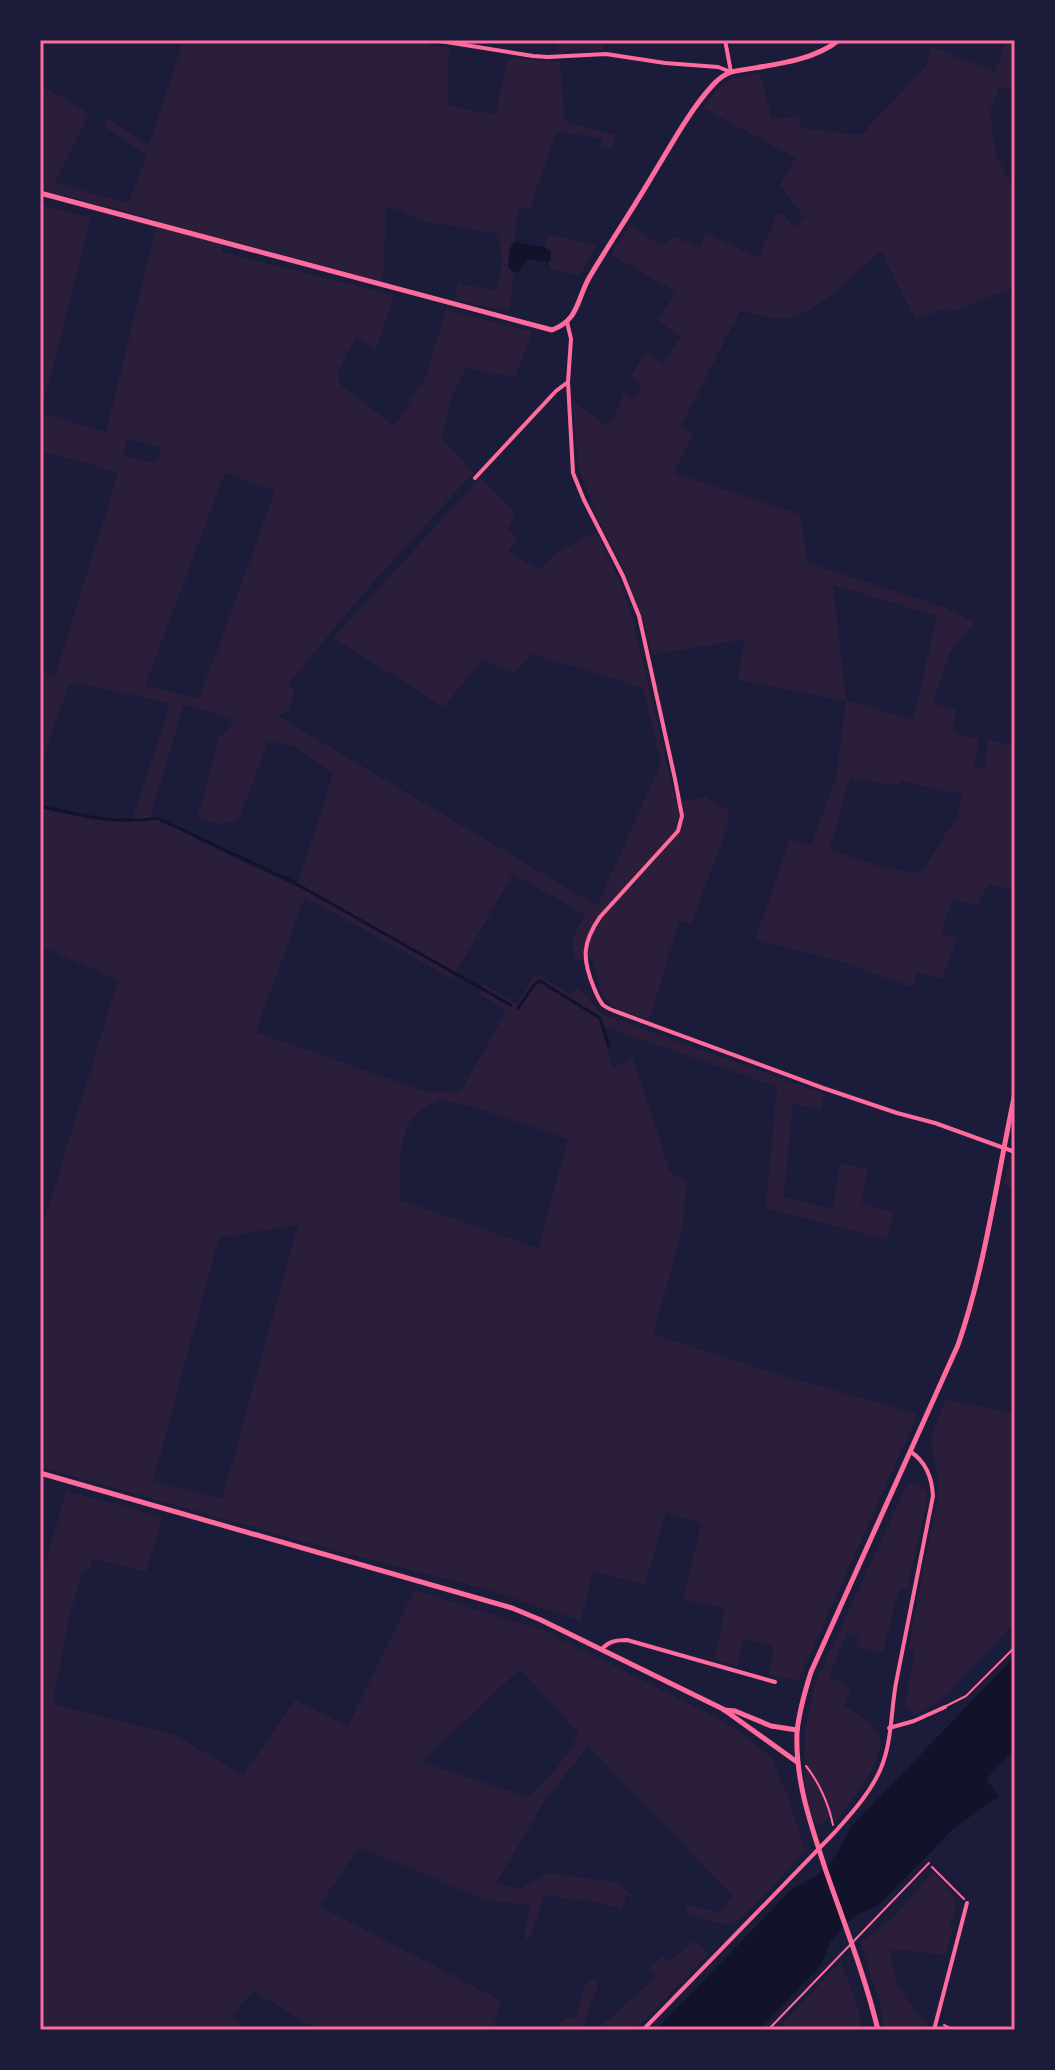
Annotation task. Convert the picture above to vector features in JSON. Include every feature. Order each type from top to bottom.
[{"type":"street","points":[[434,40],[533,56],[606,54],[718,67],[731,72]]},
{"type":"street","points":[[725,40],[731,72]]},
{"type":"street","points":[[40,193],[547,329],[557,328],[573,316],[588,280],[709,88],[731,72],[811,55],[839,40]]},
{"type":"street","points":[[567,322],[571,339],[568,382],[573,473],[639,616],[682,816],[678,831],[600,917],[589,934],[585,956],[597,996],[604,1006],[620,1013],[823,1088],[1015,1152]]},
{"type":"street","points":[[475,478],[568,382]]},
{"type":"street","points":[[878,2030],[804,1802],[797,1730],[811,1672],[945,1377],[969,1312],[1015,1093]]},
{"type":"street","points":[[643,2030],[855,1809],[881,1768],[933,1496],[927,1469],[920,1458],[911,1452]]},
{"type":"street","points":[[40,1473],[476,1597],[541,1620],[723,1709],[798,1763]]},
{"type":"street","points":[[602,1649],[607,1643],[627,1640],[775,1682]]},
{"type":"street","points":[[889,1728],[945,1707]]},
{"type":"street","points":[[723,1709],[771,1726],[797,1730]]},
{"type":"street","points":[[934,2030],[967,1903]]},
{"type":"lane","points":[[945,1707],[966,1696],[1015,1647]]},
{"type":"lane","points":[[768,2030],[929,1863]]},
{"type":"path","points":[[798,1763],[805,1764],[813,1774],[833,1825]]},
{"type":"path","points":[[929,1863],[967,1903]]},
{"type":"path","points":[[936,2021],[954,2030]]},
{"type":"shaded area","points":[[183,40],[428,40],[428,45],[449,48],[448,105],[495,115],[508,58],[560,62],[565,121],[616,135],[611,149],[601,148],[601,138],[556,132],[530,208],[519,209],[509,267],[514,273],[510,311],[455,300],[458,283],[496,291],[502,264],[499,234],[420,221],[403,210],[386,208],[383,282],[226,239],[221,252],[394,295],[376,349],[356,337],[338,372],[340,384],[394,426],[426,376],[446,309],[532,332],[515,378],[466,368],[450,400],[442,438],[474,473],[379,577],[288,685],[294,688],[290,710],[278,716],[597,906],[661,763],[643,688],[532,654],[514,673],[482,660],[444,707],[333,638],[480,478],[516,513],[508,528],[517,538],[508,552],[540,570],[554,554],[596,532],[619,580],[632,617],[676,802],[706,797],[728,810],[729,824],[691,924],[680,921],[649,1020],[607,1002],[599,987],[592,959],[574,960],[574,935],[586,915],[513,874],[452,979],[305,897],[256,1032],[427,1092],[461,1091],[506,1011],[479,994],[483,984],[517,1004],[536,973],[571,995],[578,988],[601,1014],[825,1094],[820,1111],[793,1103],[784,1197],[833,1209],[840,1163],[868,1169],[862,1203],[894,1213],[887,1240],[766,1208],[777,1087],[600,1025],[613,1067],[633,1057],[670,1172],[687,1181],[682,1232],[653,1334],[767,1371],[918,1414],[798,1681],[769,1675],[774,1646],[744,1639],[737,1666],[714,1660],[725,1609],[683,1599],[701,1523],[666,1512],[645,1585],[593,1572],[581,1621],[485,1589],[40,1467],[40,1234],[118,980],[40,946],[40,808],[132,821],[170,703],[70,682],[40,768],[40,671],[55,676],[118,473],[43,452],[40,461],[40,204],[91,218],[41,413],[106,432],[158,220],[40,189],[40,84],[89,114],[55,183],[128,203],[147,155],[104,126],[108,118],[149,145]],"holes":[[[127,438],[161,448],[155,463],[123,455]],[[225,473],[275,491],[198,698],[145,686]],[[184,705],[234,719],[219,738],[197,818],[223,826],[226,821],[232,824],[241,814],[268,742],[293,746],[333,773],[297,887],[195,839],[196,835],[151,813]],[[439,1100],[467,1105],[568,1139],[538,1248],[400,1200],[400,1158],[404,1137],[412,1119]],[[298,1225],[222,1499],[153,1482],[219,1238]]]},
{"type":"shaded area","points":[[559,40],[604,40],[602,50],[558,51]]},
{"type":"shaded area","points":[[1007,40],[1015,40],[1015,90],[999,88],[990,112],[996,154],[1015,193],[1015,287],[951,312],[948,308],[915,319],[881,251],[833,294],[806,312],[777,318],[740,311],[681,427],[693,433],[674,473],[800,514],[808,563],[941,606],[975,623],[950,652],[933,703],[956,710],[953,732],[978,739],[975,768],[984,769],[988,739],[1015,747],[1015,890],[988,884],[978,907],[953,898],[941,932],[957,939],[942,979],[917,972],[913,988],[845,963],[755,939],[790,839],[811,846],[836,778],[846,701],[738,680],[744,639],[653,654],[628,579],[599,521],[579,470],[572,400],[607,426],[624,392],[634,399],[642,384],[631,376],[645,353],[663,364],[681,337],[658,321],[676,292],[611,255],[630,225],[662,246],[675,236],[699,248],[706,233],[759,258],[777,213],[785,216],[794,227],[805,219],[780,185],[795,158],[703,108],[726,82],[760,73],[772,119],[798,116],[801,128],[861,135],[926,66],[932,47],[995,72]],"holes":[[[833,585],[937,616],[913,720],[846,700]],[[850,778],[900,786],[901,781],[944,792],[962,792],[958,819],[945,834],[922,873],[886,868],[830,849]]]},
{"type":"shaded area","points":[[549,234],[597,245],[580,275],[551,270],[548,262],[551,259],[550,251],[544,247]]},
{"type":"shaded area","points":[[515,242],[544,247],[551,251],[551,259],[548,262],[528,259],[514,273],[508,267],[510,248]]},
{"type":"shaded area","points":[[1011,1156],[1015,1157],[1015,1188],[1003,1185]]},
{"type":"shaded area","points":[[946,1399],[1013,1413],[1015,1409],[1015,1623],[941,1701],[914,1715],[905,1704],[914,1652],[908,1649],[937,1500],[938,1476],[930,1439]]},
{"type":"shaded area","points":[[910,1483],[922,1487],[928,1497],[907,1589],[899,1589],[883,1653],[856,1646],[858,1637],[847,1633],[829,1676],[851,1689],[844,1705],[867,1720],[881,1740],[879,1752],[864,1783],[836,1822],[830,1816],[817,1827],[809,1809],[804,1783],[805,1728],[815,1684]]},
{"type":"shaded area","points":[[66,1491],[163,1517],[146,1572],[92,1559],[90,1568],[82,1571],[68,1622],[53,1704],[173,1734],[243,1775],[295,1700],[348,1726],[414,1590],[543,1630],[740,1732],[772,1758],[805,1851],[736,1921],[718,1923],[686,1913],[686,1905],[720,1912],[733,1896],[588,1746],[544,1802],[496,1883],[519,1889],[547,1874],[565,1875],[610,1881],[622,1886],[638,1901],[626,1895],[622,1909],[585,1900],[563,1899],[553,1894],[544,1898],[531,1936],[526,1940],[524,1932],[531,1906],[486,1900],[359,1847],[319,1906],[502,2001],[492,2030],[318,2030],[253,1991],[233,2015],[245,2030],[40,2030],[40,1563],[45,1564]],"holes":[[[520,1669],[578,1733],[563,1759],[529,1797],[421,1762]]]},
{"type":"shaded area","points":[[1015,1656],[1015,1749],[986,1779],[999,1796],[954,1828],[879,1905],[854,1916],[831,1941],[820,1966],[759,2030],[656,2030],[791,1890],[827,1865],[851,1827]]},
{"type":"shaded area","points":[[933,1872],[955,1901],[950,1925],[953,1927],[945,1955],[890,1949],[897,1985],[927,2023],[925,2030],[884,2030],[881,2007],[860,1942],[890,1921]]},
{"type":"shaded area","points":[[694,1941],[709,1953],[635,2030],[597,2030],[656,1977],[650,1967],[663,1956],[670,1961]]},
{"type":"shaded area","points":[[841,1961],[859,2011],[862,2030],[777,2030]]},
{"type":"shaded area","points":[[593,1980],[599,1983],[584,2024],[586,2030],[562,2030],[558,2025],[564,2018],[576,2018],[584,1986]]},
{"type":"waterway","points":[[40,806],[113,820],[157,818],[293,882],[511,1005]]},
{"type":"waterway","points":[[518,1008],[540,981],[600,1018],[609,1046]]}]
